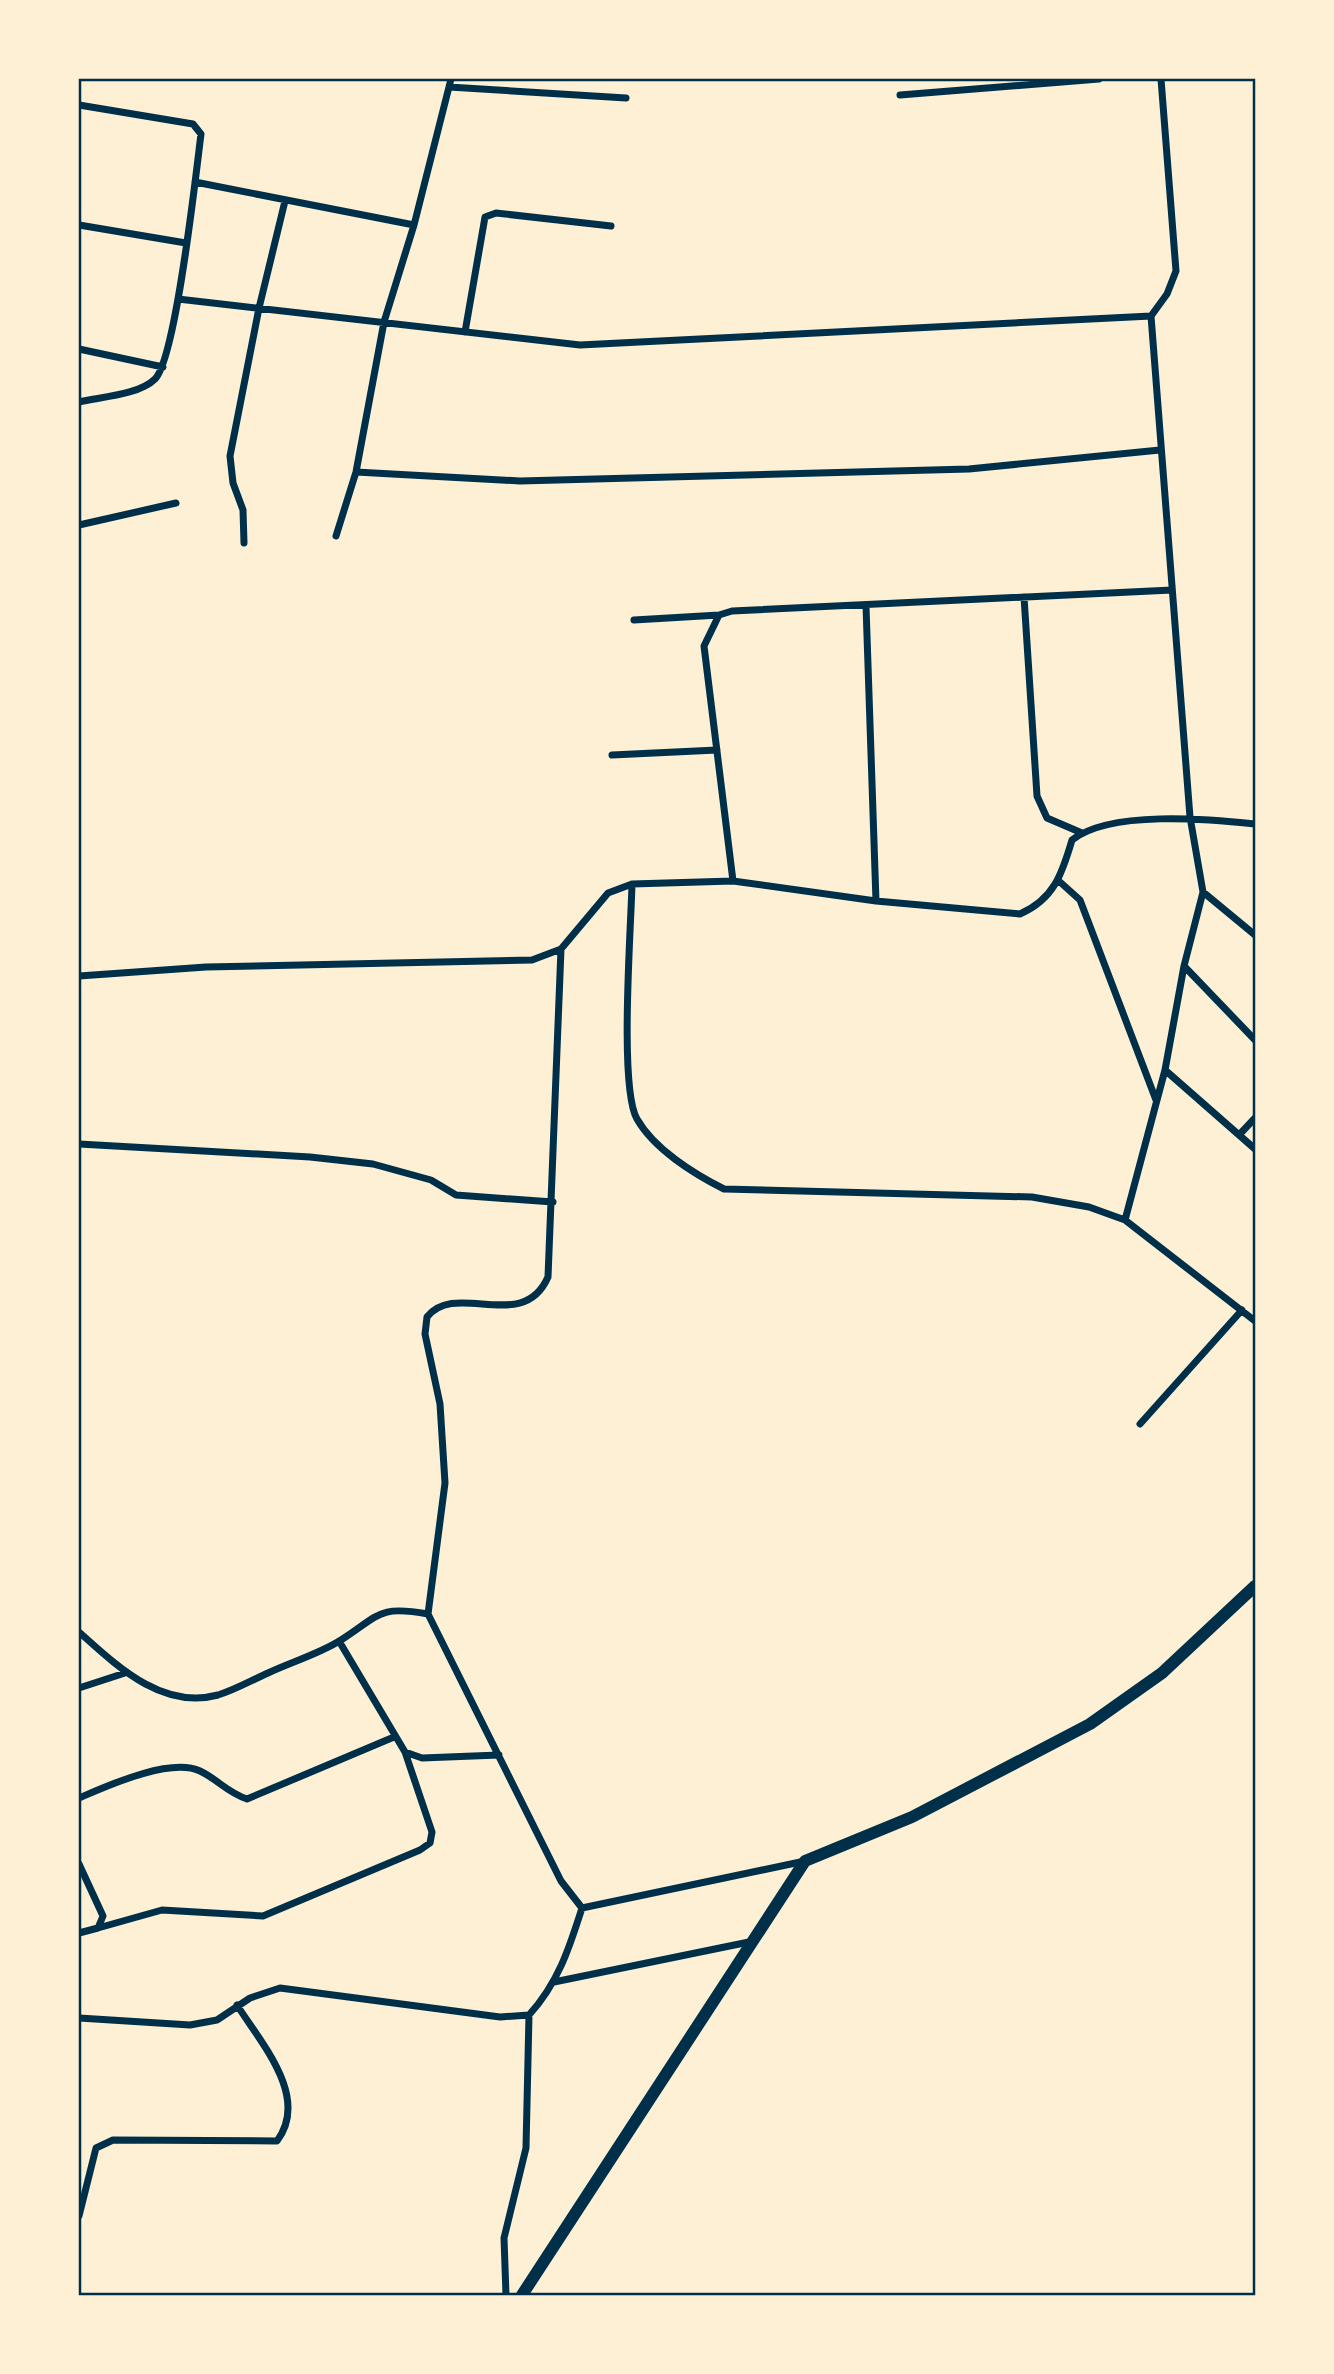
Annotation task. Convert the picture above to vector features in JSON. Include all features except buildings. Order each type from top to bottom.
[{"type":"street","points":[[900,95],[1041,81],[1099,79]]},
{"type":"street","points":[[1125,1220],[1165,1070],[1184,966],[1203,892],[1190,817],[1151,316],[1167,294],[1176,271],[1161,79]]},
{"type":"street","points":[[336,536],[356,472],[384,322],[414,225],[450,83],[626,98]]},
{"type":"street","points":[[79,105],[199,128],[195,182],[178,299],[163,367],[155,379],[143,387],[79,402]]},
{"type":"street","points":[[195,182],[414,225]]},
{"type":"street","points":[[244,543],[243,510],[233,484],[230,456],[259,308],[285,201]]},
{"type":"street","points":[[465,332],[485,217],[496,213],[611,226]]},
{"type":"street","points":[[79,225],[186,243]]},
{"type":"street","points":[[178,299],[580,345],[1151,316]]},
{"type":"street","points":[[79,349],[163,367]]},
{"type":"street","points":[[356,472],[520,481],[970,469],[1160,450]]},
{"type":"street","points":[[79,525],[176,503]]},
{"type":"street","points":[[634,620],[719,615],[732,611],[1172,590]]},
{"type":"street","points":[[1024,597],[1037,796],[1046,818],[1082,833]]},
{"type":"street","points":[[866,606],[876,901]]},
{"type":"street","points":[[719,615],[704,646],[733,881]]},
{"type":"street","points":[[612,755],[717,750]]},
{"type":"street","points":[[79,976],[206,967],[532,961],[561,949],[608,893],[632,884],[733,881],[876,901],[1020,914],[1038,906],[1060,881],[1072,841],[1082,833],[1099,826],[1190,817],[1255,824]]},
{"type":"street","points":[[1060,881],[1080,900],[1156,1101]]},
{"type":"street","points":[[632,884],[628,1077],[635,1117],[648,1135],[700,1177],[724,1189],[1032,1197],[1089,1206],[1125,1220],[1255,1321]]},
{"type":"street","points":[[1203,892],[1255,935]]},
{"type":"street","points":[[561,949],[548,1277],[541,1293],[527,1303],[441,1306],[427,1317],[425,1334],[440,1404],[445,1483],[428,1614],[562,1881],[582,1908]]},
{"type":"street","points":[[1184,966],[1255,1040]]},
{"type":"street","points":[[1165,1070],[1255,1149]]},
{"type":"street","points":[[1239,1135],[1255,1118]]},
{"type":"street","points":[[79,1144],[310,1157],[373,1164],[418,1175],[456,1195],[553,1202]]},
{"type":"street","points":[[1140,1424],[1242,1310]]},
{"type":"street","points":[[582,1908],[805,1861],[912,1817],[1090,1724],[1162,1674],[1255,1586]]},
{"type":"street","points":[[79,1632],[125,1673],[167,1695],[193,1699],[219,1695],[339,1641],[373,1617],[397,1608],[428,1614]]},
{"type":"street","points":[[79,1933],[162,1910],[263,1916],[420,1850],[430,1843],[432,1832],[405,1752],[339,1641]]},
{"type":"street","points":[[79,1688],[125,1673]]},
{"type":"street","points":[[79,1798],[148,1772],[191,1768],[200,1771],[230,1793],[247,1799],[394,1737]]},
{"type":"street","points":[[405,1752],[431,1759],[499,1755]]},
{"type":"street","points":[[522,2295],[749,1942],[805,1861]]},
{"type":"street","points":[[79,1864],[103,1916],[98,1928]]},
{"type":"street","points":[[506,2295],[504,2238],[526,2148],[528,2015],[563,1968],[582,1908]]},
{"type":"street","points":[[554,1982],[749,1942]]},
{"type":"street","points":[[79,2018],[190,2025],[217,2020],[237,2005],[263,1992],[280,1988],[500,2017],[528,2015]]},
{"type":"street","points":[[79,2216],[96,2148],[103,2143],[113,2140],[277,2141],[286,2129],[288,2098],[281,2077],[237,2005]]}]
